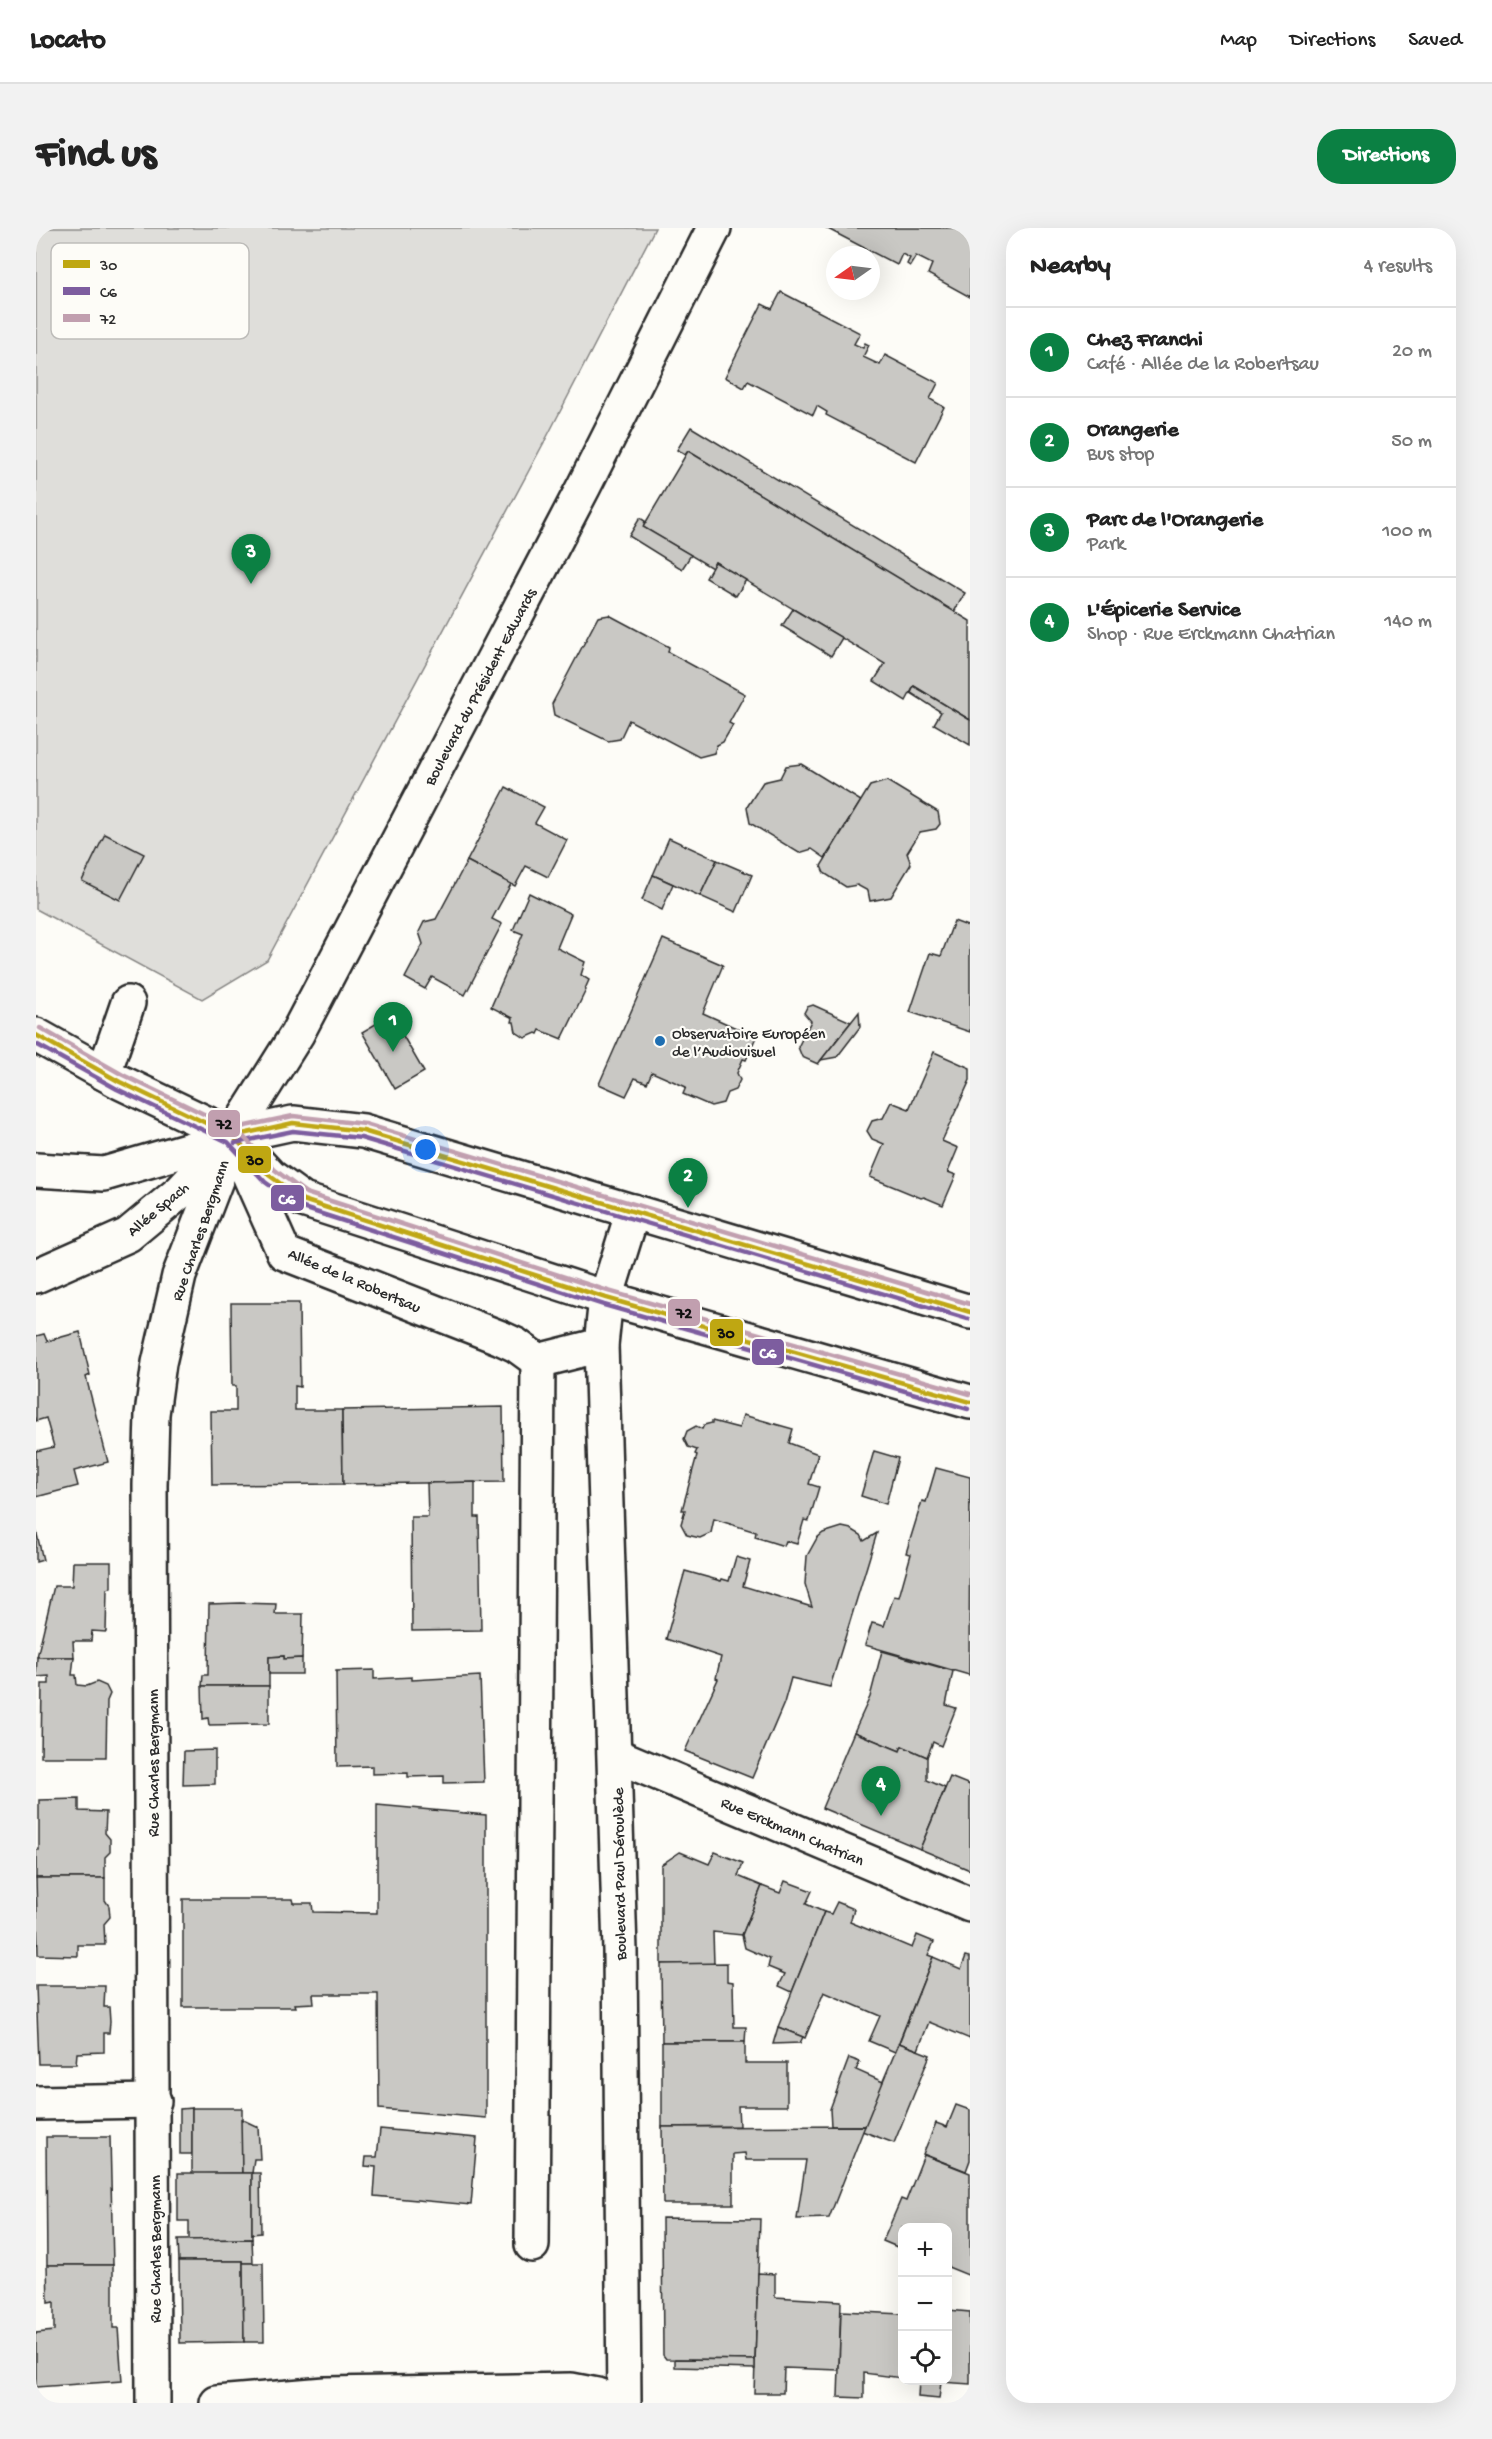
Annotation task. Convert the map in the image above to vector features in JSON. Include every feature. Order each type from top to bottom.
[{"type":"street","name":"Boulevard du Président Edwards","points":[[232,1136],[297,1034],[573,507],[714,228]]},
{"type":"street","points":[[104,1073],[128,1003]]},
{"type":"street","points":[[36,1035],[104,1073],[232,1136],[270,1176],[303,1200],[606,1298],[970,1402]]},
{"type":"street","points":[[36,1170],[104,1174],[232,1136],[293,1123],[363,1131],[970,1312]]},
{"type":"street","name":"Allée Spach","points":[[36,1276],[128,1235],[181,1191],[232,1136]]},
{"type":"street","name":"Allée de la Robertsau","points":[[232,1136],[284,1253],[501,1338],[516,1345],[538,1361]]},
{"type":"street","name":"Rue Charles Bergmann","points":[[153,2403],[154,2101],[150,1497],[152,1414],[159,1363],[179,1276],[232,1136]]},
{"type":"street","name":"Boulevard Paul Déroulède","points":[[622,2403],[620,1951],[601,1345],[606,1298],[633,1211]]},
{"type":"street","points":[[532,2245],[538,1361],[601,1345]]},
{"type":"street","name":"Rue Erckmann Chatrian","points":[[615,1755],[970,1905]]},
{"type":"street","points":[[36,2103],[154,2101]]},
{"type":"street","points":[[217,2403],[325,2394],[571,2390],[622,2403]]},
{"type":"shaded area","points":[[36,228],[655,228],[549,433],[267,960],[202,999],[36,909]]},
{"type":"building","points":[[826,228],[970,228],[970,297],[928,274],[932,264],[916,256],[910,266],[907,264],[910,258],[902,254],[897,265],[880,256],[880,246],[861,246]]},
{"type":"building","points":[[781,292],[860,333],[854,344],[863,348],[865,343],[869,345],[863,357],[880,365],[885,355],[938,383],[930,399],[944,407],[916,462],[826,415],[827,412],[817,406],[813,415],[748,381],[744,388],[725,377],[762,304],[772,309]]},
{"type":"building","points":[[691,427],[965,593],[954,612],[688,451],[685,455],[677,450]]},
{"type":"building","points":[[688,451],[970,621],[970,720],[914,686],[906,701],[874,681],[885,664],[715,562],[712,568],[643,527]]},
{"type":"building","points":[[640,518],[645,521],[643,527],[691,555],[682,569],[629,536]]},
{"type":"building","points":[[715,562],[746,580],[736,596],[706,578]]},
{"type":"building","points":[[793,609],[842,638],[831,656],[782,626]]},
{"type":"building","points":[[609,615],[669,647],[668,652],[745,694],[729,723],[733,725],[723,742],[717,745],[714,753],[699,757],[629,720],[620,739],[608,741],[554,715],[552,704],[598,617]]},
{"type":"building","points":[[914,686],[970,720],[970,745],[934,724],[941,712],[911,693]]},
{"type":"building","points":[[801,764],[861,801],[825,858],[812,849],[799,853],[750,823],[747,807],[763,782],[780,778],[786,766]]},
{"type":"building","points":[[887,781],[938,812],[940,824],[936,829],[920,832],[907,853],[911,864],[891,897],[870,901],[868,891],[857,885],[846,887],[824,873],[821,866],[870,786]]},
{"type":"building","points":[[506,787],[544,807],[535,823],[567,840],[548,877],[526,866],[515,886],[467,861]]},
{"type":"building","points":[[105,834],[144,854],[120,900],[82,881]]},
{"type":"building","points":[[669,838],[717,860],[700,896],[653,875]]},
{"type":"building","points":[[717,860],[752,875],[736,912],[700,896]]},
{"type":"building","points":[[467,861],[511,884],[492,919],[502,924],[465,995],[432,977],[425,989],[405,978],[423,944],[419,932],[424,922],[436,919]]},
{"type":"building","points":[[653,875],[673,884],[662,910],[642,900]]},
{"type":"building","points":[[529,893],[571,914],[557,948],[585,962],[581,975],[589,980],[562,1039],[540,1030],[538,1034],[525,1038],[516,1032],[514,1022],[512,1022],[513,1018],[491,1007],[523,934],[513,930]]},
{"type":"building","points":[[954,921],[970,927],[970,1032],[910,1012],[930,953],[941,956]]},
{"type":"building","points":[[663,939],[723,965],[703,1013],[756,1037],[746,1060],[743,1059],[737,1073],[740,1080],[735,1090],[727,1093],[723,1103],[711,1106],[683,1094],[686,1087],[652,1072],[647,1083],[635,1078],[626,1096],[599,1084]]},
{"type":"building","points":[[813,1005],[851,1022],[818,1064],[802,1057],[798,1047],[811,1021],[804,1013],[807,1007]]},
{"type":"building","points":[[859,1012],[860,1027],[837,1057],[821,1060]]},
{"type":"building","points":[[391,1015],[424,1072],[395,1089],[362,1032]]},
{"type":"building","points":[[934,1052],[970,1068],[970,1080],[942,1141],[958,1148],[948,1172],[956,1175],[943,1205],[870,1177],[884,1144],[872,1139],[867,1131],[872,1121],[883,1118],[891,1102],[909,1109]]},
{"type":"building","points":[[231,1303],[299,1303],[300,1387],[295,1386],[295,1410],[342,1410],[343,1484],[212,1485],[211,1411],[236,1411],[236,1386],[232,1386]]},
{"type":"building","points":[[80,1332],[90,1375],[86,1377],[108,1462],[74,1471],[78,1486],[36,1497],[36,1451],[54,1447],[46,1418],[36,1421],[36,1336],[44,1334],[47,1341]]},
{"type":"building","points":[[503,1407],[504,1482],[343,1484],[342,1410]]},
{"type":"building","points":[[743,1415],[793,1429],[789,1443],[818,1454],[809,1484],[819,1487],[809,1521],[804,1520],[797,1544],[786,1541],[784,1546],[755,1537],[756,1532],[714,1519],[711,1533],[700,1538],[687,1535],[681,1524],[685,1510],[682,1510],[697,1455],[695,1454],[697,1450],[688,1447],[684,1439],[687,1431],[696,1426],[702,1429],[704,1425],[712,1421],[739,1428]]},
{"type":"building","points":[[874,1451],[898,1458],[886,1504],[861,1496]]},
{"type":"building","points":[[936,1468],[970,1477],[969,1675],[865,1645],[872,1623],[884,1626],[894,1596],[899,1597],[911,1554],[906,1553],[922,1501],[926,1502]]},
{"type":"building","points":[[475,1482],[475,1517],[479,1517],[481,1630],[412,1631],[411,1517],[428,1517],[427,1483]]},
{"type":"building","points":[[842,1527],[861,1535],[864,1541],[877,1533],[830,1687],[791,1678],[784,1703],[752,1778],[685,1751],[718,1679],[716,1678],[721,1657],[666,1639],[685,1571],[729,1581],[736,1557],[750,1561],[743,1586],[812,1607],[805,1584],[807,1556],[817,1538],[823,1533]]},
{"type":"building","points":[[36,1530],[43,1560],[36,1562]]},
{"type":"building","points":[[73,1562],[111,1562],[111,1588],[107,1589],[106,1632],[92,1631],[91,1641],[73,1641],[74,1657],[37,1657],[54,1586],[72,1586]]},
{"type":"building","points":[[209,1604],[276,1604],[275,1614],[303,1614],[302,1658],[269,1657],[269,1686],[202,1686],[203,1675],[208,1675]]},
{"type":"building","points":[[882,1651],[953,1671],[946,1705],[956,1708],[941,1746],[933,1742],[927,1757],[902,1746],[900,1751],[854,1732],[870,1697]]},
{"type":"building","points":[[284,1656],[284,1659],[302,1658],[302,1674],[269,1674],[269,1657]]},
{"type":"building","points":[[37,1657],[74,1657],[72,1675],[76,1675],[77,1685],[87,1686],[97,1682],[106,1686],[110,1694],[107,1701],[106,1757],[41,1757],[42,1684],[49,1684],[49,1676],[36,1677]]},
{"type":"building","points":[[374,1670],[374,1679],[412,1677],[412,1680],[480,1676],[484,1782],[444,1783],[444,1776],[408,1777],[408,1773],[372,1774],[372,1766],[337,1767],[336,1671]]},
{"type":"building","points":[[202,1686],[269,1686],[269,1724],[209,1725],[208,1718],[203,1719]]},
{"type":"building","points":[[854,1732],[900,1751],[902,1746],[927,1757],[927,1780],[945,1788],[920,1849],[822,1808]]},
{"type":"building","points":[[215,1750],[215,1784],[183,1785],[184,1751]]},
{"type":"building","points":[[950,1777],[970,1785],[970,1870],[920,1849]]},
{"type":"building","points":[[79,1799],[79,1811],[106,1812],[105,1833],[110,1839],[110,1852],[105,1857],[105,1878],[36,1878],[36,1850],[39,1850],[39,1800]]},
{"type":"building","points":[[377,1805],[486,1815],[486,2118],[379,2109],[378,1994],[313,1994],[314,2003],[295,2004],[296,2007],[183,2007],[183,1899],[293,1899],[294,1903],[312,1903],[313,1912],[377,1913]]},
{"type":"building","points":[[680,1852],[709,1864],[715,1852],[743,1863],[738,1876],[762,1886],[742,1935],[713,1932],[714,1964],[661,1964],[661,1865]]},
{"type":"building","points":[[36,1878],[105,1878],[105,1900],[109,1906],[110,1917],[104,1924],[105,1945],[78,1945],[78,1956],[38,1955]]},
{"type":"building","points":[[785,1881],[812,1891],[806,1904],[824,1912],[792,1992],[779,1986],[785,1974],[768,1967],[770,1959],[745,1948],[742,1935],[762,1886],[780,1893]]},
{"type":"building","points":[[837,1902],[854,1909],[850,1922],[912,1948],[917,1935],[934,1942],[928,1955],[933,1957],[895,2052],[869,2041],[880,2016],[824,1992],[805,2038],[778,2027],[824,1912],[831,1914]]},
{"type":"building","points":[[966,1956],[970,1957],[970,2039],[929,2022],[918,2050],[899,2043],[933,1957],[961,1969]]},
{"type":"building","points":[[727,1963],[727,1981],[733,1982],[734,2027],[746,2027],[745,2042],[662,2042],[661,1964]]},
{"type":"building","points":[[36,1986],[105,1986],[104,2007],[109,2007],[110,2022],[109,2033],[104,2033],[104,2052],[77,2053],[76,2064],[39,2064]]},
{"type":"building","points":[[778,2027],[803,2037],[800,2043],[773,2044]]},
{"type":"building","points":[[662,2042],[745,2042],[745,2063],[787,2063],[787,2106],[738,2106],[739,2126],[662,2127]]},
{"type":"building","points":[[899,2043],[930,2055],[894,2143],[862,2131]]},
{"type":"building","points":[[849,2058],[860,2062],[856,2070],[883,2082],[865,2126],[831,2126],[830,2109]]},
{"type":"building","points":[[956,2105],[970,2110],[970,2160],[966,2171],[923,2154],[936,2123],[947,2127]]},
{"type":"building","points":[[192,2108],[192,2154],[180,2154],[180,2109]]},
{"type":"building","points":[[192,2108],[242,2108],[242,2173],[192,2174]]},
{"type":"building","points":[[241,2119],[258,2127],[260,2159],[254,2159],[252,2173],[242,2173]]},
{"type":"building","points":[[865,2126],[829,2218],[797,2219],[806,2160],[746,2160],[745,2153],[733,2154],[733,2204],[663,2204],[662,2127]]},
{"type":"building","points":[[380,2129],[477,2138],[471,2205],[374,2196],[376,2167],[365,2166],[366,2157],[377,2157]]},
{"type":"building","points":[[46,2137],[110,2137],[113,2265],[47,2265]]},
{"type":"building","points":[[924,2155],[970,2173],[970,2276],[952,2269],[952,2223],[898,2223],[898,2247],[883,2241],[901,2199],[906,2201]]},
{"type":"building","points":[[178,2173],[252,2173],[252,2239],[189,2240],[189,2221],[178,2221]]},
{"type":"building","points":[[252,2173],[260,2173],[261,2233],[252,2234]]},
{"type":"building","points":[[662,2218],[760,2219],[755,2360],[666,2359],[663,2355]]},
{"type":"building","points":[[252,2239],[253,2263],[179,2261],[178,2240]]},
{"type":"building","points":[[179,2261],[243,2261],[244,2342],[180,2343]]},
{"type":"building","points":[[243,2263],[263,2263],[264,2342],[244,2342]]},
{"type":"building","points":[[47,2265],[113,2265],[113,2328],[118,2328],[122,2381],[36,2387],[36,2333],[54,2331],[54,2302],[48,2303]]},
{"type":"building","points":[[758,2273],[775,2274],[775,2297],[841,2301],[839,2370],[784,2368],[783,2393],[754,2393]]},
{"type":"building","points":[[952,2310],[970,2312],[970,2384],[952,2383]]},
{"type":"building","points":[[841,2311],[898,2314],[898,2377],[864,2373],[864,2398],[838,2397]]},
{"type":"building","points":[[675,2359],[755,2360],[755,2369],[675,2367]]},
{"type":"building","points":[[919,2385],[941,2385],[939,2399],[918,2397]]},
{"type":"transit line","name":"72","points":[[40,1028],[123,1075],[237,1130],[275,1170],[306,1193],[608,1291],[970,1394]]},
{"type":"transit line","name":"30","points":[[36,1035],[120,1082],[233,1136],[270,1176],[303,1200],[606,1298],[970,1402]]},
{"type":"transit line","name":"C6","points":[[36,1044],[117,1089],[228,1142],[265,1182],[300,1207],[604,1305],[968,1409]]},
{"type":"transit line","name":"72","points":[[231,1129],[293,1116],[365,1124],[970,1304]]},
{"type":"transit line","name":"30","points":[[233,1136],[293,1123],[363,1131],[970,1312]]},
{"type":"transit line","name":"C6","points":[[235,1143],[293,1131],[361,1138],[968,1319]]},
{"type":"place","name":"Parc de l'Orangerie","points":[[251,584]]},
{"type":"place","name":"Observatoire Européen de l’Audiovisuel","points":[[660,1041]]},
{"type":"place","name":"Chez Franchi","points":[[393,1052]]},
{"type":"place","name":"Orangerie","points":[[688,1208]]},
{"type":"place","name":"L'Épicerie Service","points":[[881,1816]]}]
